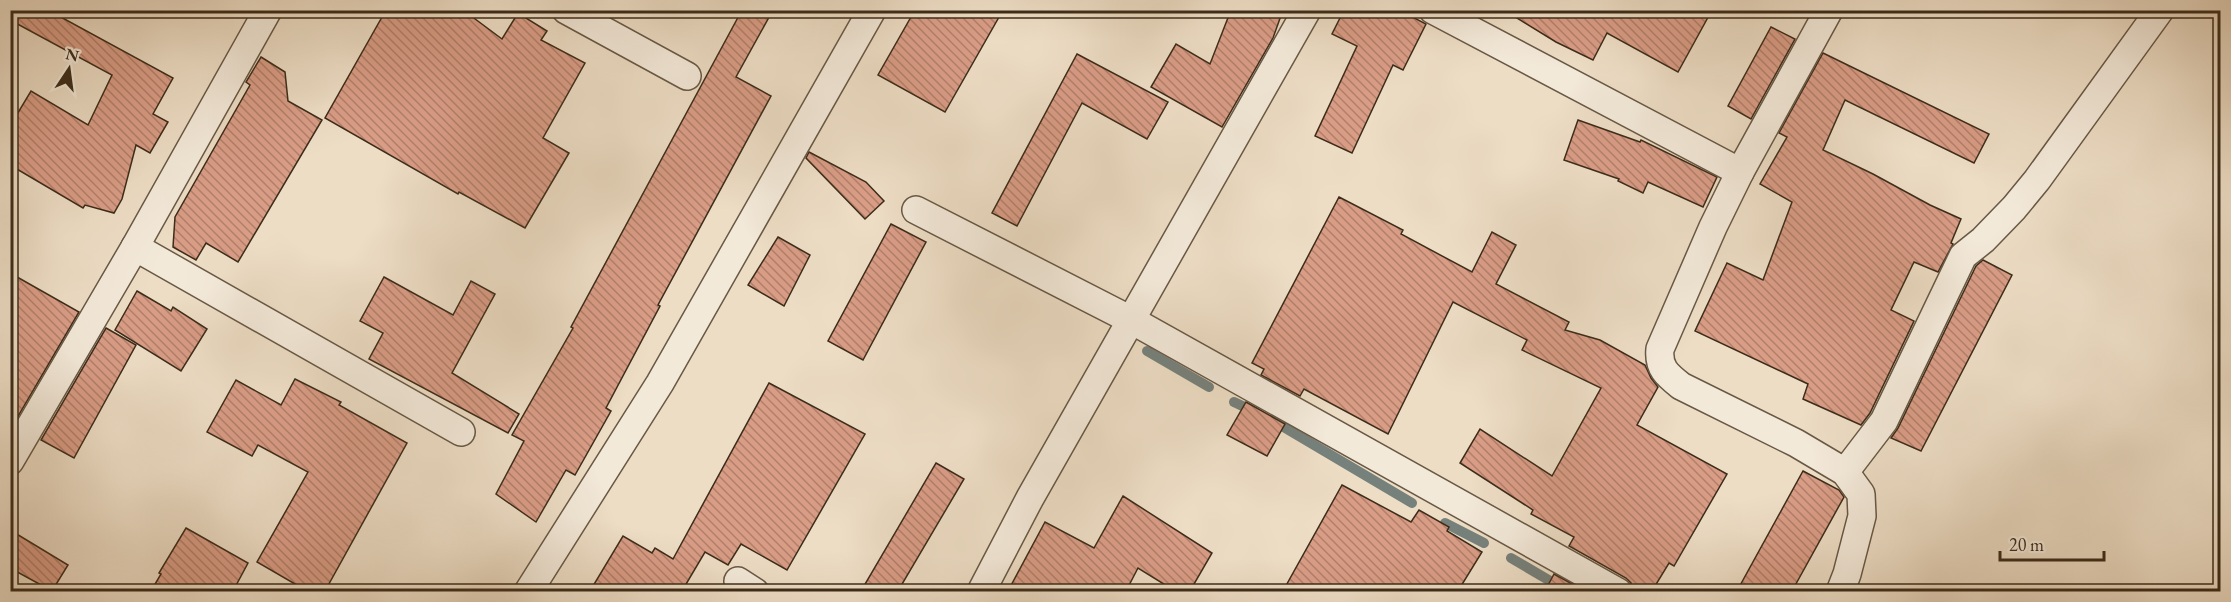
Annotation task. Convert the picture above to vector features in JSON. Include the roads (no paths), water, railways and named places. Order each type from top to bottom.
[{"type":"street","points":[[10,461],[135,247],[268,10]]},
{"type":"street","points":[[566,10],[687,76]]},
{"type":"street","points":[[528,591],[660,383],[872,10]]},
{"type":"street","points":[[981,591],[1030,498],[1307,10]]},
{"type":"street","points":[[1433,10],[1740,172]]},
{"type":"street","points":[[1829,10],[1740,172],[1713,227],[1660,349],[1659,361],[1666,374],[1681,386],[1796,443],[1845,472],[1861,494],[1862,516],[1847,574],[1840,591]]},
{"type":"street","points":[[1845,472],[1884,421],[1963,256],[1983,240],[2037,180],[2160,10]]},
{"type":"street","points":[[916,210],[1132,321],[1618,591]]},
{"type":"street","points":[[135,247],[460,432]]},
{"type":"waterway","points":[[1147,351],[1209,387]]},
{"type":"waterway","points":[[1234,402],[1255,412]]},
{"type":"waterway","points":[[1272,420],[1412,503]]},
{"type":"waterway","points":[[1445,523],[1484,543]]},
{"type":"waterway","points":[[1511,558],[1569,592]]}]
